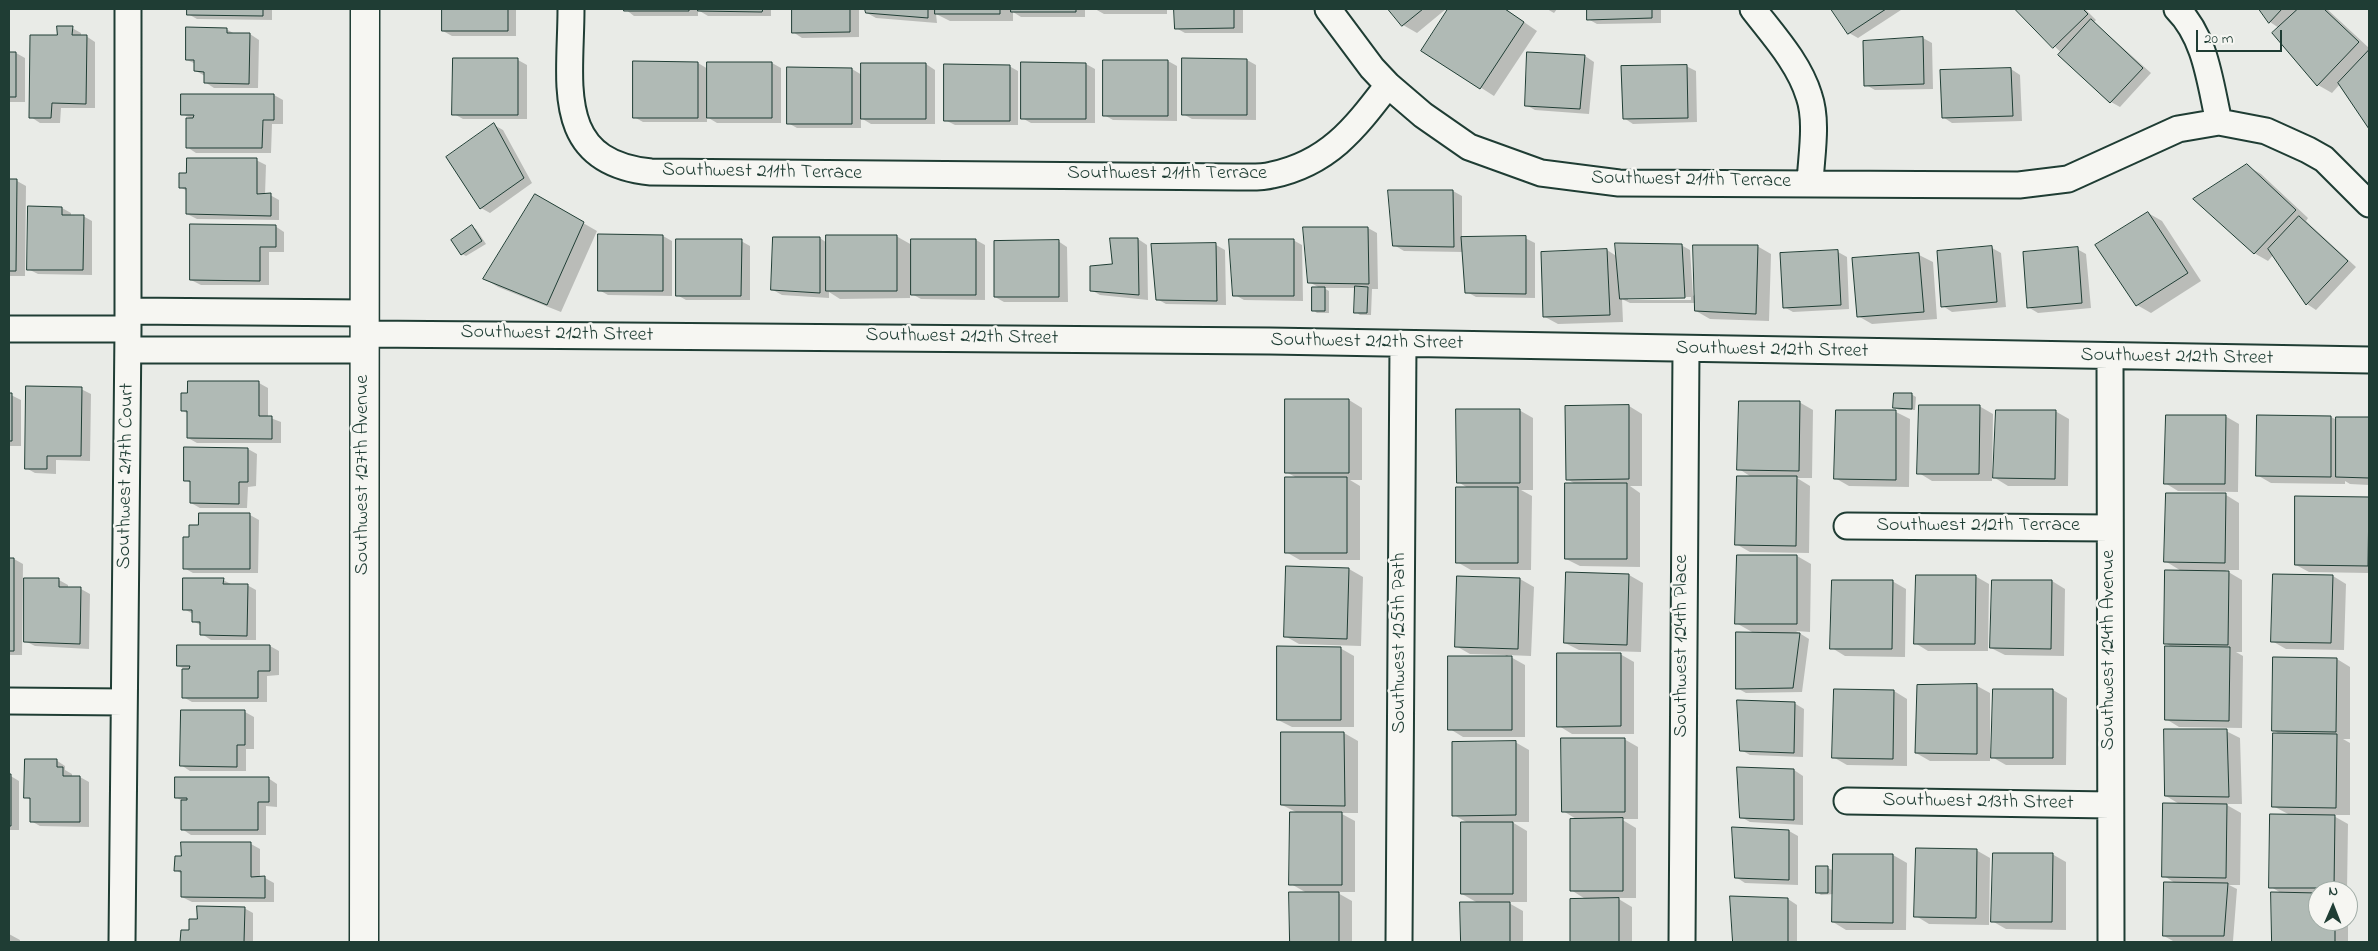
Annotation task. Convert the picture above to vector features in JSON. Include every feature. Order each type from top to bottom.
[{"type":"street","name":"Southwest 217th Court","points":[[122,942],[128,330],[128,9]]},
{"type":"street","name":"Southwest 127th Avenue","points":[[364,942],[366,9]]},
{"type":"street","name":"Southwest 211th Terrace","points":[[571,9],[572,104],[574,121],[589,147],[602,158],[633,170],[652,172],[1271,176],[1303,166],[1344,140],[1388,86],[1423,115],[1469,147],[1541,173],[1619,183],[1982,186],[2045,183],[2068,179],[2081,174],[2178,129],[2219,122]]},
{"type":"street","points":[[1328,9],[1372,68],[1388,86]]},
{"type":"street","points":[[1753,9],[1785,51],[1810,96],[1812,121],[1810,184]]},
{"type":"street","points":[[2177,9],[2183,15],[2200,43],[2219,122],[2266,131],[2308,150],[2324,159],[2369,204]]},
{"type":"street","name":"Southwest 212th Street","points":[[9,329],[1240,341],[2369,360]]},
{"type":"street","name":"Southwest 212th Street","points":[[128,330],[364,332]]},
{"type":"street","name":"Southwest 125th Path","points":[[1399,942],[1403,344]]},
{"type":"street","name":"Southwest 124th Place","points":[[1682,942],[1686,350]]},
{"type":"street","name":"Southwest 124th Avenue","points":[[2110,357],[2111,942]]},
{"type":"street","name":"Southwest 212th Terrace","points":[[1847,526],[2110,528]]},
{"type":"street","points":[[9,701],[124,702]]},
{"type":"street","name":"Southwest 213th Street","points":[[1847,801],[2110,805]]},
{"type":"building","points":[[187,9],[263,9],[263,16],[187,15]]},
{"type":"building","points":[[442,9],[508,9],[508,31],[442,31]]},
{"type":"building","points":[[624,9],[689,9],[689,11],[624,11]]},
{"type":"building","points":[[698,9],[763,9],[762,12],[698,11]]},
{"type":"building","points":[[792,9],[850,9],[850,32],[792,33]]},
{"type":"building","points":[[865,9],[928,9],[928,18],[866,13]]},
{"type":"building","points":[[935,9],[1000,9],[1000,14],[935,14]]},
{"type":"building","points":[[1011,9],[1076,9],[1076,12],[1011,12]]},
{"type":"building","points":[[1174,9],[1234,9],[1234,28],[1175,29]]},
{"type":"building","points":[[1388,9],[1423,9],[1402,26]]},
{"type":"building","points":[[1448,9],[1505,9],[1524,22],[1480,89],[1421,51]]},
{"type":"building","points":[[1587,9],[1652,9],[1652,18],[1587,20]]},
{"type":"building","points":[[1831,9],[1886,9],[1848,34]]},
{"type":"building","points":[[2015,9],[2083,9],[2088,14],[2053,48]]},
{"type":"building","points":[[2259,9],[2282,9],[2269,23]]},
{"type":"building","points":[[2298,9],[2324,9],[2359,42],[2317,86],[2272,33]]},
{"type":"building","points":[[2091,19],[2143,68],[2110,103],[2058,55]]},
{"type":"building","points":[[57,26],[73,26],[72,35],[87,35],[86,104],[52,103],[51,118],[29,118],[30,35],[57,35]]},
{"type":"building","points":[[186,27],[227,28],[227,33],[250,33],[249,84],[204,83],[204,72],[194,71],[194,60],[186,60]]},
{"type":"building","points":[[1923,37],[1924,84],[1864,86],[1863,41]]},
{"type":"building","points":[[2369,50],[2369,129],[2338,83]]},
{"type":"building","points":[[9,52],[16,52],[16,97],[9,97]]},
{"type":"building","points":[[1527,52],[1585,55],[1580,109],[1525,106]]},
{"type":"building","points":[[453,58],[518,58],[518,115],[452,115]]},
{"type":"building","points":[[1182,58],[1247,59],[1247,115],[1182,115]]},
{"type":"building","points":[[1103,60],[1168,60],[1168,116],[1103,116]]},
{"type":"building","points":[[633,61],[698,62],[698,118],[633,118]]},
{"type":"building","points":[[707,62],[772,62],[772,118],[707,118]]},
{"type":"building","points":[[1021,62],[1086,63],[1086,119],[1021,119]]},
{"type":"building","points":[[861,63],[926,63],[926,119],[861,119]]},
{"type":"building","points":[[944,64],[1010,65],[1010,121],[944,121]]},
{"type":"building","points":[[1687,65],[1688,118],[1623,119],[1621,66]]},
{"type":"building","points":[[787,67],[852,68],[852,124],[787,124]]},
{"type":"building","points":[[2011,68],[2013,116],[1942,118],[1940,70]]},
{"type":"building","points":[[181,94],[274,94],[274,120],[263,120],[262,148],[186,148],[186,118],[193,118],[194,115],[181,115]]},
{"type":"building","points":[[494,123],[524,178],[480,209],[446,157]]},
{"type":"building","points":[[187,158],[257,158],[257,194],[271,193],[271,216],[186,214],[186,188],[179,188],[179,173],[186,173]]},
{"type":"building","points":[[2247,164],[2296,210],[2254,254],[2193,199]]},
{"type":"building","points":[[9,179],[17,179],[16,271],[9,271]]},
{"type":"building","points":[[1388,190],[1453,190],[1454,247],[1393,246]]},
{"type":"building","points":[[535,194],[584,222],[547,305],[483,279]]},
{"type":"building","points":[[28,206],[62,207],[62,215],[84,215],[83,270],[27,270]]},
{"type":"building","points":[[2148,212],[2188,273],[2136,306],[2095,245]]},
{"type":"building","points":[[2299,216],[2348,261],[2306,305],[2268,249]]},
{"type":"building","points":[[190,224],[276,225],[276,247],[260,247],[260,281],[190,280]]},
{"type":"building","points":[[472,225],[482,241],[461,255],[451,240]]},
{"type":"building","points":[[1303,227],[1368,227],[1369,284],[1308,283]]},
{"type":"building","points":[[598,234],[663,235],[663,291],[598,291]]},
{"type":"building","points":[[826,235],[897,235],[897,291],[826,291]]},
{"type":"building","points":[[1526,236],[1526,294],[1465,293],[1461,237]]},
{"type":"building","points":[[773,237],[820,237],[820,293],[771,290]]},
{"type":"building","points":[[1110,238],[1138,238],[1139,295],[1090,291],[1090,266],[1112,264]]},
{"type":"building","points":[[676,239],[742,239],[741,296],[676,296]]},
{"type":"building","points":[[911,239],[976,239],[976,295],[911,295]]},
{"type":"building","points":[[1229,239],[1294,239],[1294,296],[1233,296]]},
{"type":"building","points":[[1059,240],[1059,297],[994,297],[994,241]]},
{"type":"building","points":[[1216,243],[1217,301],[1156,300],[1151,244]]},
{"type":"building","points":[[1615,243],[1682,244],[1685,298],[1620,299]]},
{"type":"building","points":[[1693,245],[1758,245],[1756,314],[1695,311]]},
{"type":"building","points":[[1992,246],[1997,302],[1941,307],[1937,251]]},
{"type":"building","points":[[2078,247],[2082,303],[2027,308],[2023,252]]},
{"type":"building","points":[[1607,249],[1610,315],[1543,317],[1541,252]]},
{"type":"building","points":[[1838,250],[1841,305],[1783,308],[1780,253]]},
{"type":"building","points":[[1919,253],[1924,312],[1857,317],[1852,258]]},
{"type":"building","points":[[1355,286],[1368,287],[1367,313],[1354,313]]},
{"type":"building","points":[[1312,287],[1325,287],[1325,311],[1312,311]]},
{"type":"building","points":[[188,381],[259,381],[259,416],[272,416],[272,439],[187,438],[187,411],[181,411],[181,393],[187,393]]},
{"type":"building","points":[[26,386],[82,387],[81,456],[47,456],[47,469],[25,469]]},
{"type":"building","points":[[9,393],[12,393],[12,441],[9,441]]},
{"type":"building","points":[[1894,393],[1912,393],[1912,409],[1893,408]]},
{"type":"building","points":[[1285,399],[1349,399],[1349,473],[1285,473]]},
{"type":"building","points":[[1739,401],[1800,401],[1799,471],[1737,470]]},
{"type":"building","points":[[1629,405],[1629,479],[1566,480],[1565,406]]},
{"type":"building","points":[[1919,405],[1980,405],[1979,474],[1917,474]]},
{"type":"building","points":[[1456,409],[1520,409],[1520,483],[1457,483]]},
{"type":"building","points":[[1836,410],[1896,410],[1896,480],[1834,479]]},
{"type":"building","points":[[1996,410],[2056,410],[2055,479],[1993,478]]},
{"type":"building","points":[[2166,415],[2226,415],[2225,484],[2164,484]]},
{"type":"building","points":[[2257,415],[2331,416],[2331,477],[2256,476]]},
{"type":"building","points":[[2336,417],[2369,417],[2369,478],[2336,477]]},
{"type":"building","points":[[184,447],[248,448],[248,482],[239,482],[239,504],[190,503],[190,481],[184,481]]},
{"type":"building","points":[[1737,476],[1797,476],[1796,546],[1735,545]]},
{"type":"building","points":[[1285,477],[1347,477],[1347,553],[1285,553]]},
{"type":"building","points":[[1565,483],[1627,483],[1627,559],[1565,559]]},
{"type":"building","points":[[1456,487],[1518,487],[1518,563],[1456,563]]},
{"type":"building","points":[[2166,493],[2226,493],[2225,563],[2164,562]]},
{"type":"building","points":[[2295,496],[2369,497],[2368,566],[2295,565]]},
{"type":"building","points":[[199,513],[250,513],[250,569],[183,569],[183,537],[189,537],[189,525],[198,525]]},
{"type":"building","points":[[1737,555],[1797,555],[1797,624],[1735,624]]},
{"type":"building","points":[[9,558],[14,558],[14,651],[9,651]]},
{"type":"building","points":[[1286,566],[1349,568],[1347,639],[1284,637]]},
{"type":"building","points":[[2165,570],[2229,571],[2228,645],[2164,644]]},
{"type":"building","points":[[1566,572],[1629,574],[1627,645],[1564,643]]},
{"type":"building","points":[[2273,574],[2333,575],[2331,643],[2271,642]]},
{"type":"building","points":[[1916,575],[1976,575],[1975,644],[1914,644]]},
{"type":"building","points":[[1457,576],[1520,578],[1518,649],[1455,647]]},
{"type":"building","points":[[24,578],[59,578],[59,587],[81,587],[80,644],[24,642]]},
{"type":"building","points":[[183,578],[224,578],[223,584],[248,584],[247,636],[200,635],[200,622],[192,622],[192,610],[183,610]]},
{"type":"building","points":[[1832,580],[1893,580],[1892,649],[1830,649]]},
{"type":"building","points":[[1992,580],[2052,580],[2051,649],[1990,648]]},
{"type":"building","points":[[1736,632],[1800,633],[1793,688],[1736,689]]},
{"type":"building","points":[[177,645],[270,645],[270,671],[258,671],[258,698],[182,698],[182,669],[189,669],[190,666],[177,666]]},
{"type":"building","points":[[1277,646],[1341,647],[1341,720],[1277,720]]},
{"type":"building","points":[[2165,646],[2230,647],[2229,721],[2165,720]]},
{"type":"building","points":[[1557,653],[1621,653],[1621,726],[1557,727]]},
{"type":"building","points":[[1448,656],[1512,656],[1512,730],[1448,730]]},
{"type":"building","points":[[2273,657],[2337,658],[2336,732],[2272,731]]},
{"type":"building","points":[[1977,684],[1977,754],[1915,753],[1917,685]]},
{"type":"building","points":[[1834,689],[1894,690],[1893,759],[1832,758]]},
{"type":"building","points":[[1993,689],[2053,689],[2053,758],[1991,758]]},
{"type":"building","points":[[1737,700],[1795,702],[1794,753],[1740,751]]},
{"type":"building","points":[[181,710],[245,710],[245,745],[237,745],[237,767],[180,766]]},
{"type":"building","points":[[2164,729],[2227,729],[2229,797],[2165,796]]},
{"type":"building","points":[[1281,732],[1344,732],[1345,806],[1281,805]]},
{"type":"building","points":[[2273,733],[2337,734],[2336,808],[2272,807]]},
{"type":"building","points":[[1561,738],[1625,738],[1625,812],[1562,812]]},
{"type":"building","points":[[1516,741],[1516,815],[1452,816],[1452,742]]},
{"type":"building","points":[[25,759],[57,759],[57,767],[63,767],[63,776],[80,776],[80,822],[30,822],[30,798],[24,798]]},
{"type":"building","points":[[1737,767],[1794,769],[1794,820],[1740,818]]},
{"type":"building","points":[[9,774],[11,774],[11,826],[9,826]]},
{"type":"building","points":[[175,777],[269,777],[269,802],[258,802],[258,830],[181,830],[181,800],[187,800],[187,798],[175,798]]},
{"type":"building","points":[[2163,803],[2227,804],[2226,878],[2162,877]]},
{"type":"building","points":[[1290,812],[1342,812],[1342,885],[1289,885]]},
{"type":"building","points":[[2270,814],[2335,815],[2334,881],[2308,881],[2308,888],[2269,888]]},
{"type":"building","points":[[1623,818],[1623,891],[1570,891],[1570,819]]},
{"type":"building","points":[[1461,822],[1513,822],[1513,894],[1461,894]]},
{"type":"building","points":[[1732,827],[1789,830],[1789,880],[1735,878]]},
{"type":"building","points":[[181,842],[251,842],[251,877],[265,876],[265,898],[181,897],[181,871],[174,871],[175,856],[181,856]]},
{"type":"building","points":[[1916,848],[1977,849],[1976,918],[1914,917]]},
{"type":"building","points":[[1993,853],[2053,853],[2052,922],[1991,922]]},
{"type":"building","points":[[1833,854],[1893,854],[1893,923],[1832,922]]},
{"type":"building","points":[[1816,866],[1828,866],[1828,893],[1816,893]]},
{"type":"building","points":[[2164,882],[2228,883],[2224,936],[2163,936]]},
{"type":"building","points":[[1289,892],[1339,892],[1339,942],[1290,942]]},
{"type":"building","points":[[2271,892],[2308,893],[2308,931],[2335,931],[2335,942],[2272,942]]},
{"type":"building","points":[[1730,896],[1788,898],[1788,942],[1733,942]]},
{"type":"building","points":[[1619,898],[1619,942],[1570,942],[1570,899]]},
{"type":"building","points":[[1460,902],[1510,902],[1510,942],[1461,942]]},
{"type":"building","points":[[197,906],[245,907],[244,942],[180,942],[181,930],[189,930],[189,919],[197,919]]}]
